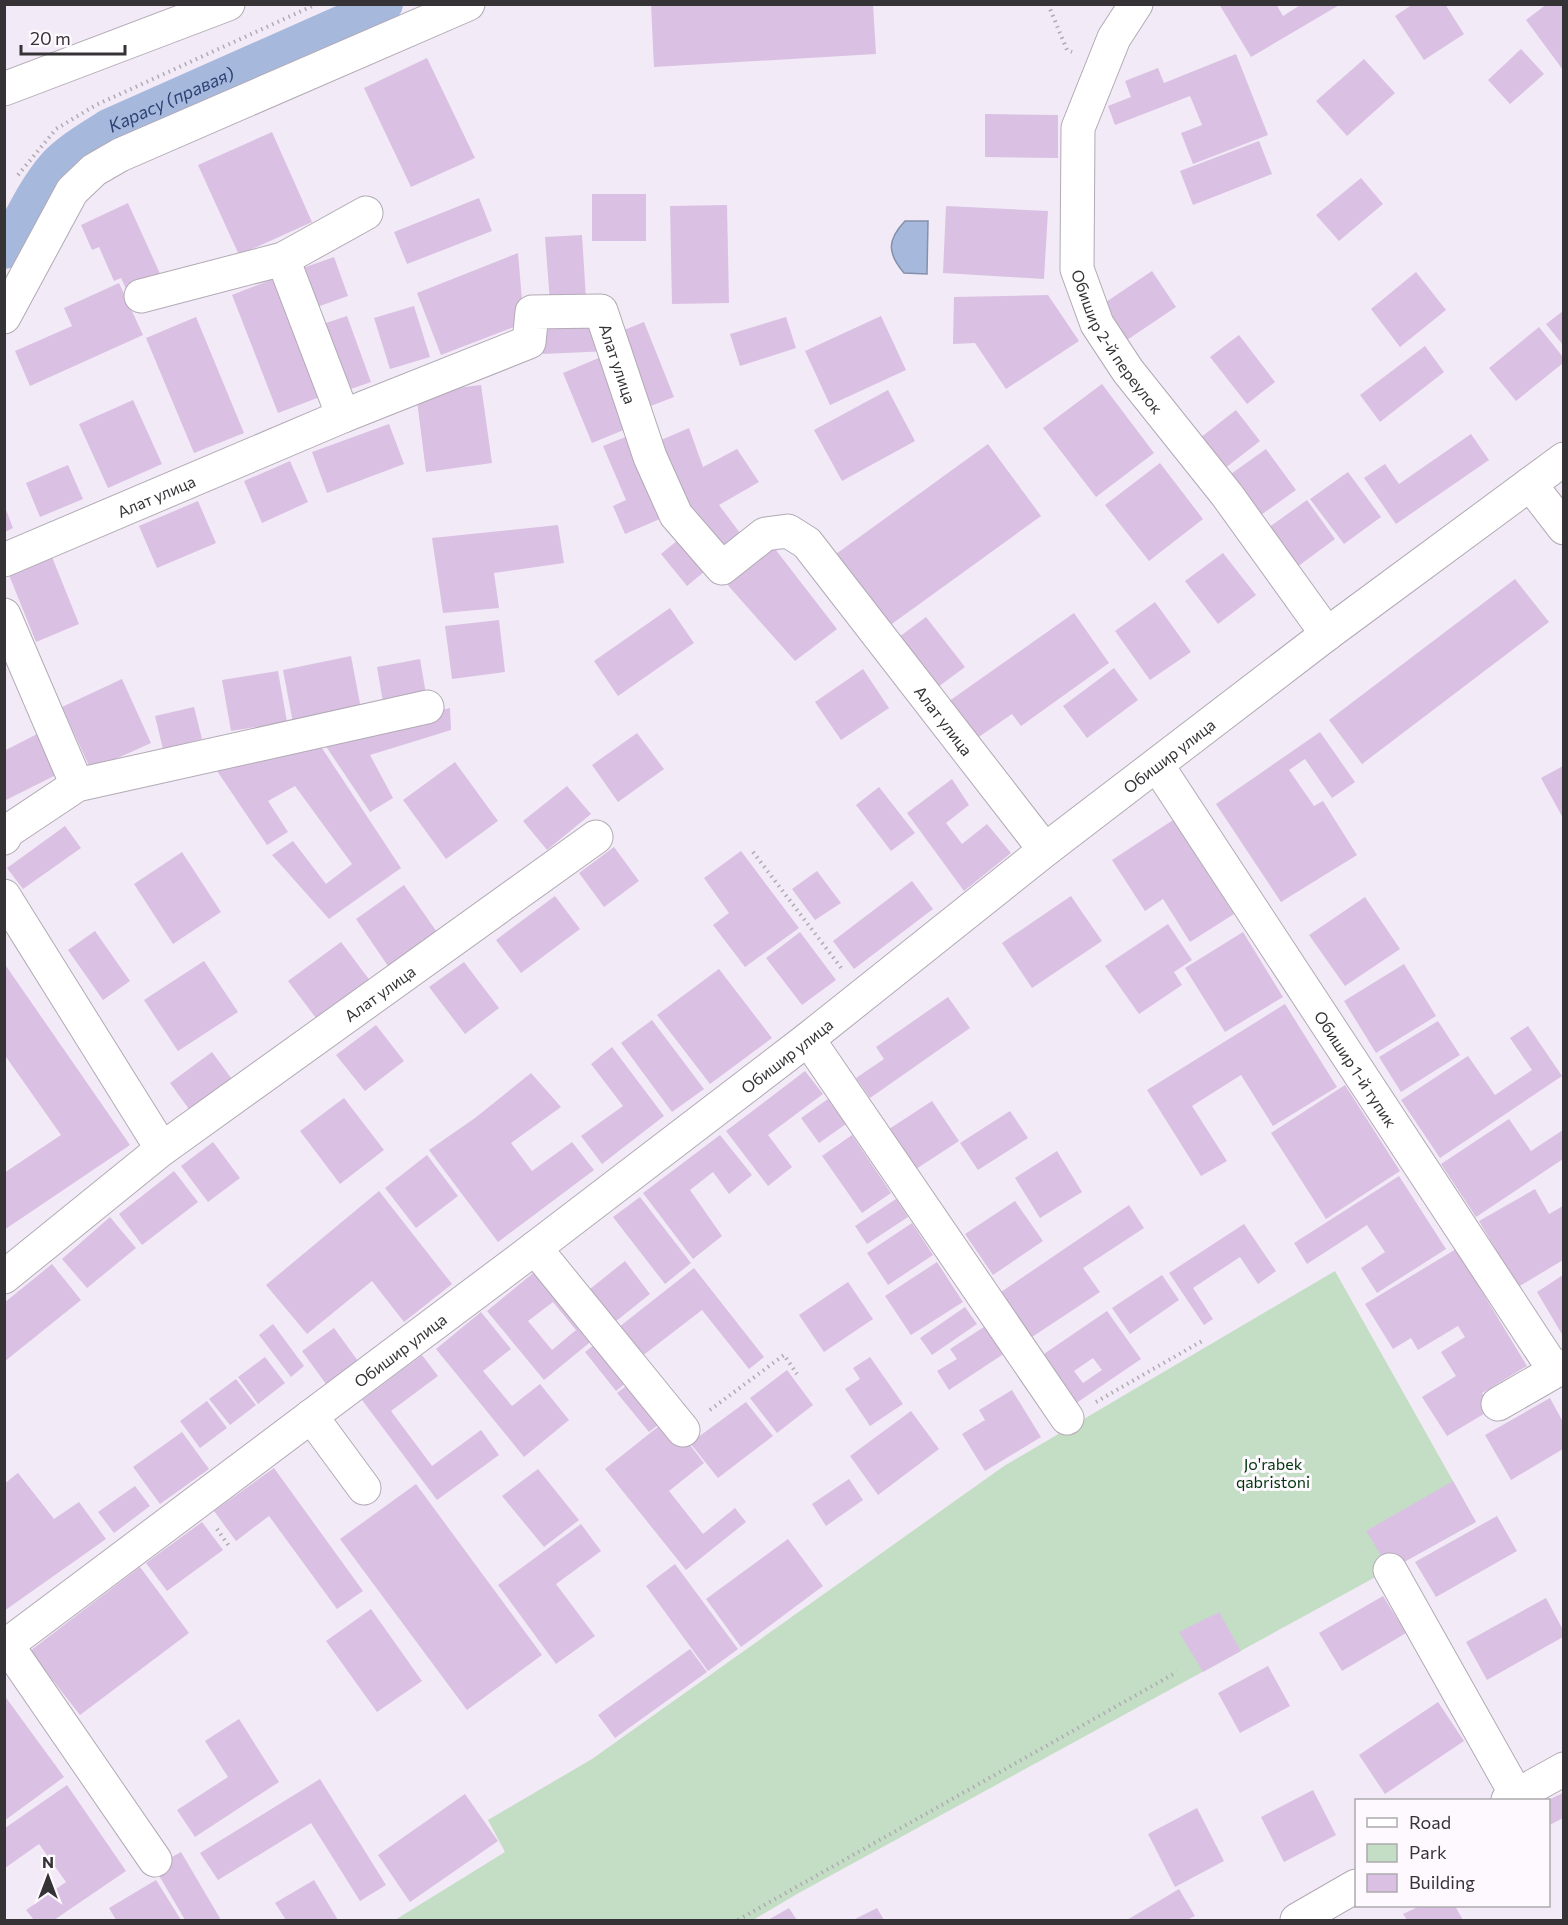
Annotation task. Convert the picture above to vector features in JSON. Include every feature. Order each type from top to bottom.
[{"type":"street","points":[[4,89],[228,4]]},
{"type":"street","points":[[4,317],[72,191],[94,170],[131,151],[468,4]]},
{"type":"street","name":"Обишир 2-й переулок","points":[[1136,4],[1114,38],[1078,128],[1077,269],[1097,324],[1128,371],[1227,495],[1327,634]]},
{"type":"street","points":[[141,296],[283,258],[366,213]]},
{"type":"street","points":[[283,258],[343,416]]},
{"type":"street","name":"Алат улица","points":[[4,560],[343,416],[529,342],[532,312],[601,311],[650,457],[676,515],[722,568],[765,534],[788,531],[807,543],[1045,850]]},
{"type":"street","name":"Обишир улица","points":[[6,1646],[535,1248],[808,1039],[1045,850],[1327,634],[1563,459]]},
{"type":"street","points":[[1530,484],[1563,528]]},
{"type":"street","points":[[4,615],[77,785]]},
{"type":"street","points":[[4,838],[8,831],[77,785],[427,707]]},
{"type":"street","name":"Обишир 1-й тупик","points":[[1156,765],[1559,1368],[1498,1404]]},
{"type":"street","name":"Алат улица","points":[[4,1276],[162,1149],[596,837]]},
{"type":"street","points":[[4,896],[162,1149]]},
{"type":"street","points":[[808,1039],[1067,1418]]},
{"type":"street","points":[[535,1248],[683,1430]]},
{"type":"street","points":[[311,1416],[364,1488]]},
{"type":"street","points":[[1390,1570],[1512,1798],[1563,1769]]},
{"type":"street","points":[[6,1646],[155,1860]]},
{"type":"street","points":[[1297,1920],[1355,1888]]},
{"type":"path","points":[[18,175],[56,129],[96,105],[316,4]]},
{"type":"path","points":[[1048,4],[1067,51],[1103,65]]},
{"type":"path","points":[[753,852],[862,996]]},
{"type":"path","points":[[1067,1418],[1202,1341]]},
{"type":"path","points":[[683,1430],[784,1355],[797,1374]]},
{"type":"path","points":[[738,1920],[1177,1672]]},
{"type":"green space","name":"Jo'rabek qabristoni","points":[[1335,1271],[1476,1522],[753,1920],[395,1920],[505,1852],[488,1820],[592,1759],[1004,1466]]},
{"type":"water","points":[[905,221],[928,221],[927,274],[904,273],[894,259],[892,241]]},
{"type":"building","points":[[651,4],[873,4],[876,54],[654,67]]},
{"type":"building","points":[[1219,4],[1276,4],[1283,16],[1302,4],[1341,4],[1251,57]]},
{"type":"building","points":[[1413,4],[1445,4],[1464,34],[1424,60],[1395,16]]},
{"type":"building","points":[[1547,4],[1563,4],[1563,70],[1526,20]]},
{"type":"building","points":[[1521,49],[1544,74],[1510,104],[1488,80]]},
{"type":"building","points":[[1236,54],[1268,135],[1193,164],[1181,133],[1202,125],[1190,96],[1115,125],[1108,106],[1131,97],[1125,81],[1158,68],[1164,83]]},
{"type":"building","points":[[427,58],[475,158],[411,187],[364,88]]},
{"type":"building","points":[[1364,59],[1395,93],[1347,136],[1316,101]]},
{"type":"building","points":[[985,114],[1058,115],[1058,158],[985,157]]},
{"type":"building","points":[[272,132],[312,222],[239,255],[198,165]]},
{"type":"building","points":[[1259,141],[1272,174],[1193,205],[1180,171]]},
{"type":"building","points":[[1361,178],[1383,204],[1339,241],[1316,215]]},
{"type":"building","points":[[592,194],[646,194],[646,241],[592,241]]},
{"type":"building","points":[[479,198],[492,231],[407,264],[394,232]]},
{"type":"building","points":[[128,203],[162,278],[128,293],[121,278],[114,281],[99,247],[92,250],[81,225]]},
{"type":"building","points":[[727,205],[729,303],[672,304],[670,206]]},
{"type":"building","points":[[946,206],[1048,211],[1044,279],[943,273]]},
{"type":"building","points":[[582,235],[586,299],[550,302],[545,237]]},
{"type":"building","points":[[518,253],[524,323],[441,355],[417,293]]},
{"type":"building","points":[[334,257],[348,296],[317,307],[303,268]]},
{"type":"building","points":[[1152,271],[1176,307],[1127,340],[1103,304]]},
{"type":"building","points":[[1416,272],[1446,310],[1400,347],[1371,309]]},
{"type":"building","points":[[278,277],[325,395],[278,413],[232,295]]},
{"type":"building","points":[[119,283],[143,335],[30,386],[15,351],[72,326],[64,308]]},
{"type":"building","points":[[1048,295],[1079,341],[1006,389],[975,343],[953,344],[954,297]]},
{"type":"building","points":[[414,306],[430,357],[390,369],[374,318]]},
{"type":"building","points":[[1563,311],[1563,345],[1546,324]]},
{"type":"building","points":[[347,316],[371,382],[348,390],[323,324]]},
{"type":"building","points":[[881,316],[906,370],[830,405],[805,351]]},
{"type":"building","points":[[196,317],[244,433],[194,453],[146,338]]},
{"type":"building","points":[[786,317],[796,348],[740,366],[730,334]]},
{"type":"building","points":[[598,318],[609,351],[543,354],[542,320]]},
{"type":"building","points":[[644,322],[674,397],[643,409],[614,334]]},
{"type":"building","points":[[1539,327],[1563,357],[1563,363],[1516,401],[1489,368]]},
{"type":"building","points":[[1239,335],[1275,382],[1247,404],[1210,357]]},
{"type":"building","points":[[1425,346],[1444,372],[1380,422],[1360,395]]},
{"type":"building","points":[[601,357],[631,427],[592,443],[563,373]]},
{"type":"building","points":[[1102,384],[1154,453],[1096,497],[1043,428]]},
{"type":"building","points":[[481,385],[492,463],[426,472],[416,393]]},
{"type":"building","points":[[888,390],[915,441],[842,481],[814,430]]},
{"type":"building","points":[[133,400],[162,464],[108,488],[79,424]]},
{"type":"building","points":[[1236,410],[1260,441],[1224,469],[1200,438]]},
{"type":"building","points":[[389,424],[404,464],[327,493],[312,452]]},
{"type":"building","points":[[689,428],[703,467],[737,449],[759,482],[719,505],[746,541],[721,558],[652,444]]},
{"type":"building","points":[[1471,434],[1489,460],[1396,524],[1364,478],[1385,464],[1399,484]]},
{"type":"building","points":[[628,436],[662,518],[625,534],[613,506],[626,500],[603,446]]},
{"type":"building","points":[[988,444],[1041,516],[889,626],[836,554]]},
{"type":"building","points":[[1266,449],[1296,490],[1258,517],[1228,476]]},
{"type":"building","points":[[290,461],[308,502],[262,523],[244,481]]},
{"type":"building","points":[[1160,463],[1203,519],[1149,561],[1105,505]]},
{"type":"building","points":[[68,465],[83,499],[40,517],[26,483]]},
{"type":"building","points":[[1348,472],[1381,517],[1344,544],[1310,499]]},
{"type":"building","points":[[1307,500],[1335,539],[1297,567],[1268,528]]},
{"type":"building","points":[[198,501],[216,543],[157,568],[139,526]]},
{"type":"building","points":[[5,507],[13,528],[5,532]]},
{"type":"building","points":[[558,525],[564,563],[494,573],[499,608],[443,613],[432,538]]},
{"type":"building","points":[[684,535],[710,567],[687,586],[661,554]]},
{"type":"building","points":[[765,536],[837,629],[795,661],[718,574]]},
{"type":"building","points":[[1223,553],[1256,595],[1218,624],[1185,581]]},
{"type":"building","points":[[52,557],[79,624],[36,642],[9,575]]},
{"type":"building","points":[[1515,579],[1549,622],[1362,764],[1329,720]]},
{"type":"building","points":[[1155,602],[1191,652],[1150,680],[1115,631]]},
{"type":"building","points":[[670,608],[694,643],[618,696],[594,661]]},
{"type":"building","points":[[1074,613],[1109,663],[1021,726],[1012,714],[973,741],[945,704]]},
{"type":"building","points":[[926,617],[965,667],[934,690],[895,640]]},
{"type":"building","points":[[499,620],[505,672],[452,679],[445,626]]},
{"type":"building","points":[[351,656],[361,709],[293,723],[283,670]]},
{"type":"building","points":[[420,659],[427,700],[384,708],[377,667]]},
{"type":"building","points":[[1114,668],[1138,700],[1087,738],[1063,706]]},
{"type":"building","points":[[863,669],[889,708],[841,740],[815,702]]},
{"type":"building","points":[[278,671],[287,722],[231,731],[222,680]]},
{"type":"building","points":[[122,679],[151,743],[91,770],[62,707]]},
{"type":"building","points":[[194,707],[202,739],[163,749],[155,716]]},
{"type":"building","points":[[450,708],[451,730],[370,755],[393,798],[370,812],[321,739]]},
{"type":"building","points":[[1320,732],[1355,782],[1332,798],[1305,759],[1289,770],[1314,806],[1323,801],[1357,855],[1281,902],[1216,804]]},
{"type":"building","points":[[637,733],[664,769],[618,802],[592,765]]},
{"type":"building","points":[[37,734],[58,774],[6,800],[4,797],[4,751]]},
{"type":"building","points":[[316,739],[401,868],[329,919],[272,855],[293,841],[326,884],[352,864],[295,786],[268,801],[288,832],[267,845],[211,762]]},
{"type":"building","points":[[455,762],[498,821],[446,859],[403,800]]},
{"type":"building","points":[[1563,766],[1563,818],[1541,778]]},
{"type":"building","points":[[952,779],[969,805],[946,823],[962,844],[987,824],[1011,853],[964,891],[907,813]]},
{"type":"building","points":[[567,786],[591,814],[547,850],[523,821]]},
{"type":"building","points":[[879,787],[915,833],[891,851],[856,805]]},
{"type":"building","points":[[1173,820],[1234,914],[1190,942],[1163,899],[1145,911],[1112,860]]},
{"type":"building","points":[[65,826],[81,848],[23,889],[7,868]]},
{"type":"building","points":[[614,847],[639,881],[604,907],[579,873]]},
{"type":"building","points":[[741,851],[799,928],[745,967],[713,925],[729,913],[704,878]]},
{"type":"building","points":[[182,852],[221,912],[173,944],[134,884]]},
{"type":"building","points":[[817,871],[841,903],[815,920],[792,889]]},
{"type":"building","points":[[912,881],[933,909],[854,969],[833,941]]},
{"type":"building","points":[[404,885],[439,935],[390,969],[356,919]]},
{"type":"building","points":[[555,896],[580,929],[521,973],[496,940]]},
{"type":"building","points":[[1071,896],[1102,941],[1032,988],[1002,943]]},
{"type":"building","points":[[1365,897],[1400,949],[1345,986],[1309,935]]},
{"type":"building","points":[[1168,924],[1192,960],[1174,972],[1182,985],[1139,1014],[1105,966]]},
{"type":"building","points":[[95,931],[130,981],[103,1000],[68,950]]},
{"type":"building","points":[[800,932],[836,980],[802,1005],[766,958]]},
{"type":"building","points":[[1243,932],[1283,997],[1225,1032],[1185,968]]},
{"type":"building","points":[[341,942],[371,982],[319,1022],[288,981]]},
{"type":"building","points":[[204,961],[238,1012],[178,1051],[144,1000]]},
{"type":"building","points":[[464,962],[499,1008],[465,1034],[429,987]]},
{"type":"building","points":[[4,963],[130,1145],[4,1230],[4,1173],[61,1135],[4,1054]]},
{"type":"building","points":[[1404,964],[1436,1016],[1376,1053],[1344,1001]]},
{"type":"building","points":[[719,969],[772,1038],[710,1084],[657,1015]]},
{"type":"building","points":[[948,997],[970,1028],[870,1098],[856,1078],[884,1059],[876,1047]]},
{"type":"building","points":[[1285,1004],[1337,1087],[1273,1126],[1241,1075],[1192,1106],[1227,1161],[1201,1176],[1147,1090]]},
{"type":"building","points":[[652,1020],[704,1089],[672,1112],[621,1043]]},
{"type":"building","points":[[1438,1021],[1460,1055],[1401,1092],[1379,1057]]},
{"type":"building","points":[[376,1025],[404,1061],[365,1091],[336,1055]]},
{"type":"building","points":[[1528,1026],[1562,1076],[1440,1158],[1401,1100],[1468,1056],[1495,1095],[1532,1070],[1510,1038]]},
{"type":"building","points":[[612,1047],[664,1116],[602,1164],[581,1136],[623,1106],[591,1064]]},
{"type":"building","points":[[212,1052],[237,1086],[194,1116],[170,1083]]},
{"type":"building","points":[[805,1071],[823,1094],[768,1135],[792,1167],[768,1186],[726,1131]]},
{"type":"building","points":[[531,1073],[561,1107],[511,1143],[532,1171],[572,1142],[594,1170],[498,1242],[429,1150],[475,1118]]},
{"type":"building","points":[[1345,1085],[1400,1171],[1326,1219],[1271,1133]]},
{"type":"building","points":[[344,1098],[384,1150],[340,1184],[300,1131]]},
{"type":"building","points":[[828,1099],[846,1124],[819,1143],[801,1118]]},
{"type":"building","points":[[932,1101],[959,1141],[913,1171],[886,1131]]},
{"type":"building","points":[[1010,1111],[1028,1138],[978,1170],[960,1143]]},
{"type":"building","points":[[1509,1119],[1531,1151],[1563,1130],[1563,1159],[1476,1217],[1441,1164]]},
{"type":"building","points":[[720,1135],[752,1175],[729,1194],[713,1172],[690,1190],[722,1236],[693,1259],[643,1193]]},
{"type":"building","points":[[852,1135],[891,1193],[862,1213],[822,1156]]},
{"type":"building","points":[[213,1142],[240,1178],[208,1202],[181,1166]]},
{"type":"building","points":[[1057,1151],[1082,1192],[1040,1218],[1015,1178]]},
{"type":"building","points":[[427,1155],[458,1196],[416,1228],[385,1188]]},
{"type":"building","points":[[174,1171],[198,1202],[142,1245],[119,1214]]},
{"type":"building","points":[[1399,1176],[1446,1249],[1377,1293],[1361,1268],[1385,1252],[1367,1225],[1307,1264],[1294,1243]]},
{"type":"building","points":[[1535,1189],[1549,1214],[1563,1206],[1563,1260],[1518,1287],[1479,1221]]},
{"type":"building","points":[[379,1191],[452,1284],[404,1322],[372,1281],[307,1334],[266,1285]]},
{"type":"building","points":[[640,1197],[691,1263],[665,1284],[613,1217]]},
{"type":"building","points":[[896,1199],[908,1217],[867,1244],[855,1226]]},
{"type":"building","points":[[1015,1201],[1043,1241],[993,1275],[965,1234]]},
{"type":"building","points":[[1129,1205],[1144,1228],[1083,1268],[1100,1292],[1029,1339],[998,1294]]},
{"type":"building","points":[[110,1217],[136,1248],[87,1288],[62,1259]]},
{"type":"building","points":[[912,1223],[933,1255],[888,1285],[867,1253]]},
{"type":"building","points":[[1244,1224],[1276,1271],[1258,1284],[1240,1257],[1193,1288],[1213,1319],[1204,1325],[1169,1273]]},
{"type":"building","points":[[1456,1249],[1527,1366],[1482,1393],[1492,1409],[1447,1436],[1422,1397],[1456,1376],[1441,1352],[1465,1337],[1458,1326],[1418,1350],[1411,1338],[1393,1349],[1365,1304]]},
{"type":"building","points":[[625,1261],[650,1294],[610,1326],[585,1293]]},
{"type":"building","points":[[937,1262],[963,1302],[911,1335],[885,1296]]},
{"type":"building","points":[[52,1264],[81,1300],[4,1362],[4,1303]]},
{"type":"building","points":[[543,1265],[600,1334],[544,1380],[487,1311]],"holes":[[[553,1302],[576,1330],[552,1350],[528,1321]]]},
{"type":"building","points":[[694,1268],[764,1357],[749,1369],[702,1310],[637,1360],[614,1331]]},
{"type":"building","points":[[1162,1275],[1179,1300],[1130,1334],[1112,1308]]},
{"type":"building","points":[[1563,1275],[1563,1336],[1537,1292]]},
{"type":"building","points":[[848,1282],[873,1319],[824,1352],[799,1315]]},
{"type":"building","points":[[965,1307],[977,1324],[932,1355],[920,1338]]},
{"type":"building","points":[[1107,1311],[1141,1359],[1072,1406],[1038,1358]],"holes":[[[1093,1358],[1102,1370],[1083,1383],[1074,1371]]]},
{"type":"building","points":[[481,1312],[511,1349],[483,1371],[512,1406],[540,1384],[569,1420],[524,1457],[436,1349]]},
{"type":"building","points":[[990,1323],[1008,1351],[949,1390],[937,1371],[957,1359],[950,1349]]},
{"type":"building","points":[[273,1324],[304,1366],[291,1377],[259,1335]]},
{"type":"building","points":[[334,1328],[358,1361],[326,1384],[302,1351]]},
{"type":"building","points":[[604,1337],[635,1376],[616,1391],[585,1352]]},
{"type":"building","points":[[422,1355],[438,1376],[391,1411],[432,1466],[481,1430],[499,1455],[437,1500],[362,1400]]},
{"type":"building","points":[[265,1357],[285,1383],[258,1404],[238,1377]]},
{"type":"building","points":[[870,1357],[903,1404],[870,1426],[845,1389],[860,1379],[853,1368]]},
{"type":"building","points":[[787,1370],[813,1405],[777,1433],[750,1398]]},
{"type":"building","points":[[636,1378],[668,1417],[649,1432],[617,1393]]},
{"type":"building","points":[[236,1379],[256,1405],[230,1425],[209,1399]]},
{"type":"building","points":[[1012,1390],[1041,1437],[985,1471],[962,1434],[985,1420],[979,1410]]},
{"type":"building","points":[[1550,1398],[1563,1422],[1563,1449],[1511,1480],[1485,1435]]},
{"type":"building","points":[[207,1401],[227,1428],[200,1448],[180,1421]]},
{"type":"building","points":[[746,1402],[773,1436],[718,1478],[690,1443]]},
{"type":"building","points":[[911,1411],[939,1449],[878,1495],[850,1456]]},
{"type":"building","points":[[669,1418],[704,1463],[669,1491],[703,1534],[735,1508],[746,1522],[686,1570],[605,1469]]},
{"type":"building","points":[[182,1432],[209,1469],[160,1504],[133,1467]]},
{"type":"building","points":[[274,1468],[363,1591],[337,1609],[269,1516],[236,1541],[214,1511]]},
{"type":"building","points":[[538,1469],[579,1520],[544,1547],[502,1496]]},
{"type":"building","points":[[18,1473],[54,1519],[79,1502],[106,1539],[4,1611],[4,1484]]},
{"type":"building","points":[[849,1479],[863,1500],[826,1526],[812,1504]]},
{"type":"building","points":[[1453,1481],[1476,1522],[1390,1570],[1366,1531]]},
{"type":"building","points":[[416,1484],[542,1655],[467,1710],[340,1539]]},
{"type":"building","points":[[135,1486],[150,1506],[114,1533],[98,1512]]},
{"type":"building","points":[[1497,1516],[1517,1551],[1436,1597],[1415,1562]]},
{"type":"building","points":[[202,1522],[223,1550],[167,1591],[146,1563]]},
{"type":"building","points":[[581,1524],[601,1551],[556,1584],[595,1636],[556,1664],[498,1585]]},
{"type":"building","points":[[788,1539],[823,1586],[741,1647],[706,1599]]},
{"type":"building","points":[[675,1564],[738,1649],[708,1671],[646,1586]]},
{"type":"building","points":[[140,1567],[189,1633],[80,1715],[30,1651]]},
{"type":"building","points":[[1383,1596],[1406,1633],[1342,1671],[1319,1633]]},
{"type":"building","points":[[1546,1598],[1563,1630],[1563,1637],[1487,1680],[1466,1642]]},
{"type":"building","points":[[371,1609],[422,1681],[377,1712],[326,1641]]},
{"type":"building","points":[[1219,1612],[1241,1651],[1203,1672],[1179,1632]]},
{"type":"building","points":[[690,1649],[707,1672],[615,1738],[598,1715]]},
{"type":"building","points":[[1268,1666],[1290,1706],[1240,1733],[1218,1693]]},
{"type":"building","points":[[4,1695],[64,1777],[4,1821],[5,1793]]},
{"type":"building","points":[[1438,1702],[1464,1741],[1385,1794],[1359,1755]]},
{"type":"building","points":[[239,1719],[279,1782],[195,1837],[177,1810],[228,1777],[205,1741]]},
{"type":"building","points":[[320,1779],[386,1885],[360,1901],[311,1823],[218,1880],[200,1853]]},
{"type":"building","points":[[67,1785],[126,1871],[54,1920],[34,1920],[26,1910],[66,1882],[39,1844],[5,1868],[5,1828]]},
{"type":"building","points":[[1313,1790],[1336,1835],[1284,1862],[1261,1817]]},
{"type":"building","points":[[1563,1793],[1563,1818],[1550,1825],[1550,1799]]},
{"type":"building","points":[[465,1794],[498,1841],[410,1902],[378,1855]]},
{"type":"building","points":[[1197,1808],[1224,1861],[1175,1887],[1148,1834]]},
{"type":"building","points":[[181,1852],[221,1920],[185,1920],[154,1867]]},
{"type":"building","points":[[156,1880],[181,1920],[116,1920],[109,1908]]},
{"type":"building","points":[[314,1880],[338,1920],[286,1920],[275,1903]]},
{"type":"building","points":[[1179,1889],[1195,1916],[1187,1920],[1127,1920]]},
{"type":"building","points":[[1418,1907],[1456,1907],[1463,1920],[1407,1920],[1403,1914]]},
{"type":"building","points":[[789,1908],[797,1920],[768,1920]]},
{"type":"building","points":[[877,1908],[884,1920],[853,1920]]},
{"type":"waterway","name":"Карасу (правая)","points":[[4,251],[47,175],[61,160],[87,140],[108,127],[385,4]]}]
